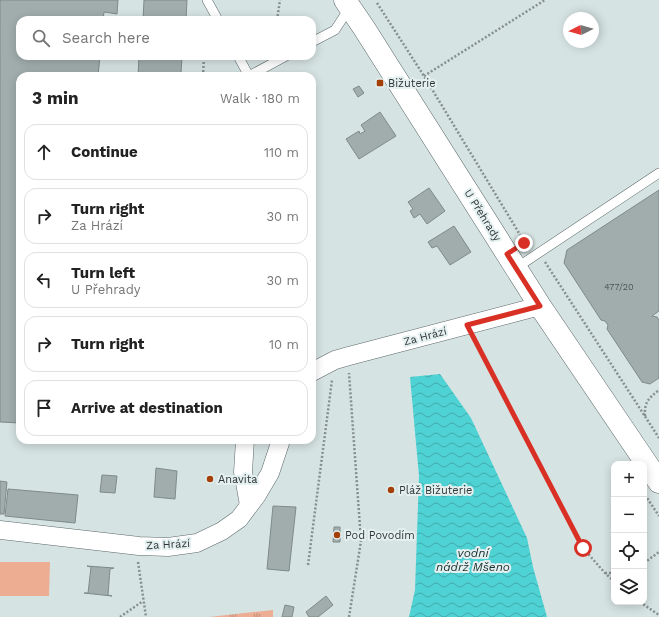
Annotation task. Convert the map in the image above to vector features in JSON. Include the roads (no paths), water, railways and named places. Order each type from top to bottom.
[{"type":"street","name":"U Přehrady","points":[[350,2],[364,28],[516,255],[540,306],[659,482]]},
{"type":"street","name":"Za Hrází","points":[[316,370],[342,358],[540,306]]},
{"type":"street","points":[[245,444],[243,472],[249,506]]},
{"type":"street","name":"Za Hrází","points":[[0,530],[139,546],[168,547],[197,543],[222,532],[239,519],[270,473],[280,444]]},
{"type":"lane","points":[[207,0],[216,16]]},
{"type":"lane","points":[[316,40],[336,30],[350,2]]},
{"type":"lane","points":[[240,60],[247,72]]},
{"type":"lane","points":[[256,72],[279,60]]},
{"type":"lane","points":[[516,255],[539,253],[659,173]]},
{"type":"water","name":"vodní nádrž Mšeno","points":[[440,374],[471,418],[527,538],[533,567],[547,617],[409,617],[415,590],[419,476],[410,377]]},
{"type":"place","name":"Bižuterie","points":[[380,83]]},
{"type":"place","name":"Anavita","points":[[210,479]]},
{"type":"place","name":"Pláž Bižuterie","points":[[391,490]]},
{"type":"place","name":"Pod Povodím","points":[[337,535]]}]
